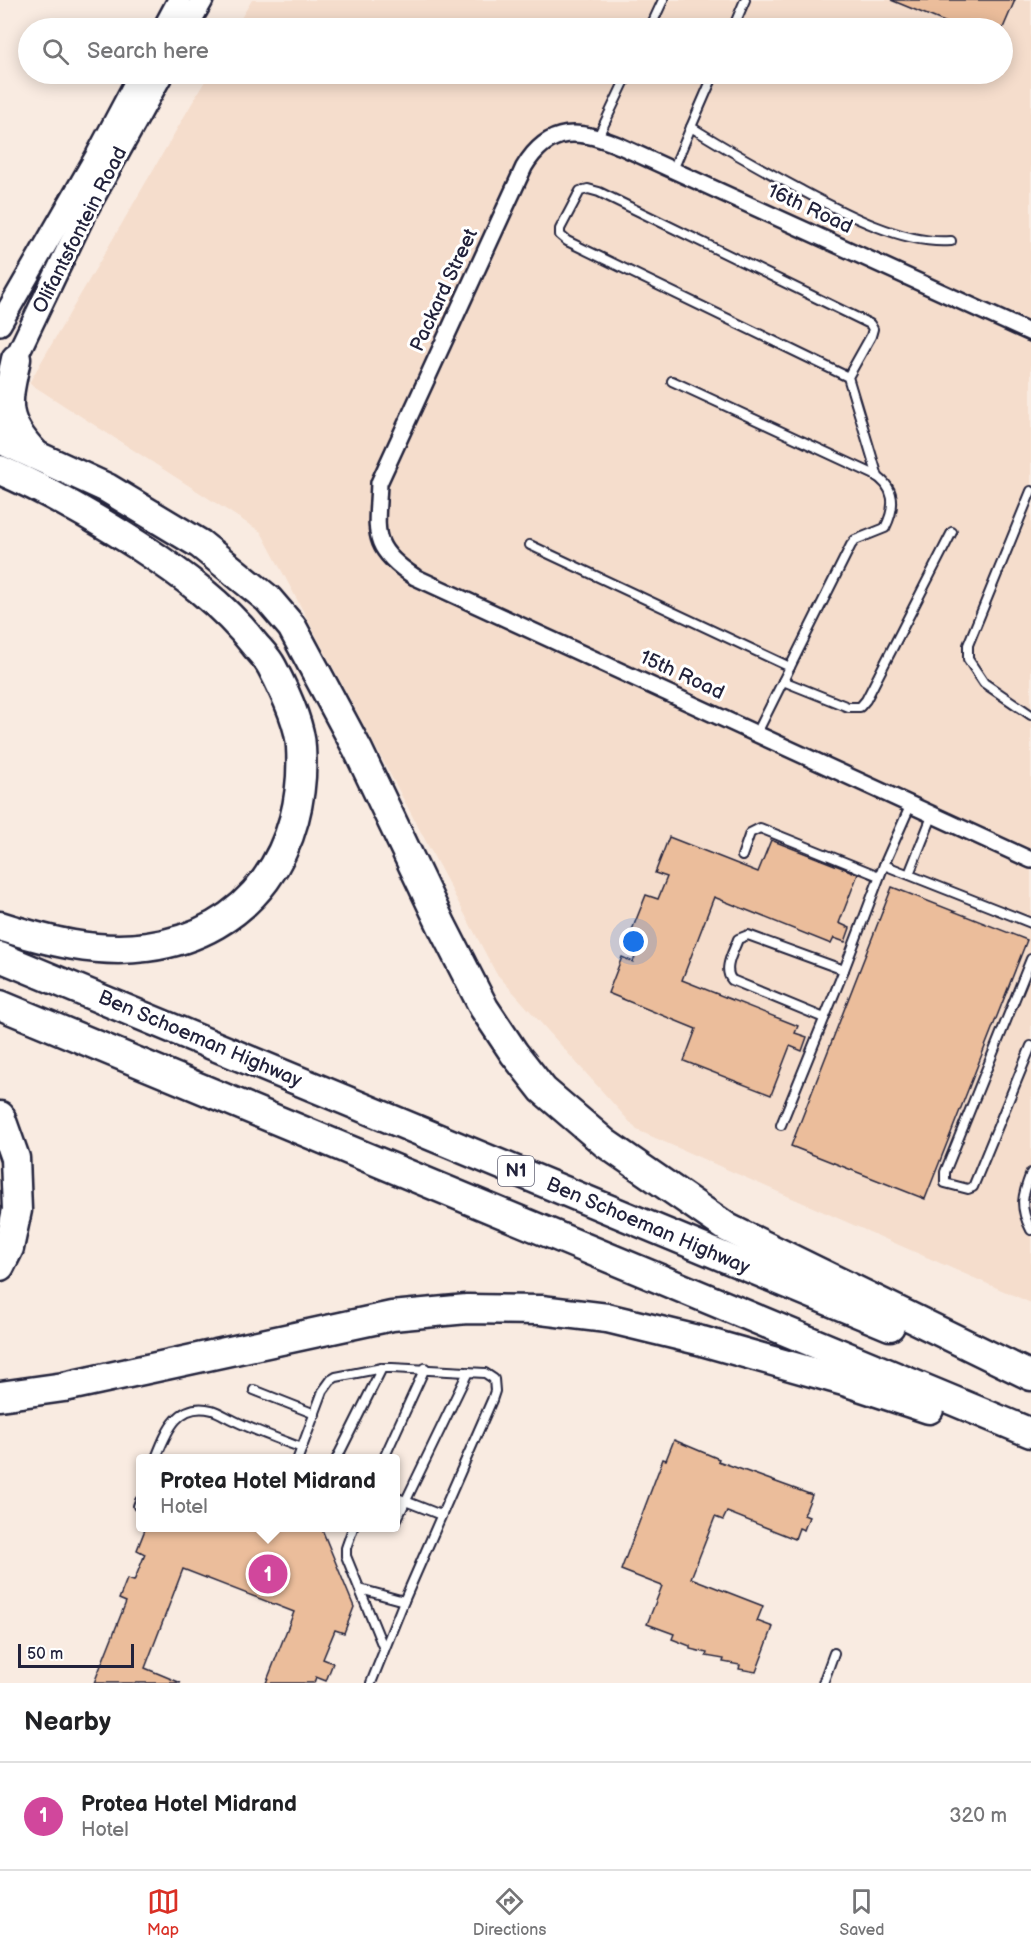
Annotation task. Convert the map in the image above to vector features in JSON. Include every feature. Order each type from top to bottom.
[{"type":"highway","points":[[16,359],[8,402],[9,416],[20,438],[36,455]]},
{"type":"highway","points":[[0,439],[107,488],[200,544],[268,599],[292,627],[358,750],[484,1008],[514,1053],[543,1090],[605,1143],[728,1228],[1031,1376]]},
{"type":"highway","points":[[0,926],[71,945],[118,950],[148,947],[207,930],[234,913],[257,891],[273,870],[286,845],[296,814],[301,746],[290,704],[271,665],[240,626],[208,596],[161,561],[101,522],[7,477]]},
{"type":"highway","name":"Ben Schoeman Highway","points":[[0,957],[1031,1385]]},
{"type":"highway","name":"N1","points":[[0,1005],[1031,1433]]},
{"type":"highway","points":[[0,1116],[15,1158],[17,1210],[9,1248],[0,1266]]},
{"type":"highway","points":[[0,1396],[64,1387],[392,1316],[467,1309],[541,1310],[607,1318],[702,1341],[844,1381],[1031,1442]]},
{"type":"main road","points":[[169,18],[179,0]]},
{"type":"main road","points":[[192,18],[202,0]]},
{"type":"main road","name":"Olifantsfontein Road","points":[[0,324],[96,157],[135,84]]},
{"type":"main road","name":"Olifantsfontein Road","points":[[0,386],[16,359],[85,213],[156,84]]},
{"type":"street","name":"16th Road","points":[[569,134],[584,133],[598,136],[1031,333]]},
{"type":"street","name":"Packard Street","points":[[379,483],[531,154],[550,140],[569,134]]},
{"type":"street","name":"15th Road","points":[[379,483],[376,526],[381,542],[387,554],[398,566],[415,577],[1031,860]]},
{"type":"lane","points":[[166,18],[169,0]]},
{"type":"lane","points":[[655,18],[663,0]]},
{"type":"lane","points":[[738,18],[746,0]]},
{"type":"lane","points":[[598,136],[623,84]]},
{"type":"lane","points":[[673,170],[710,84]]},
{"type":"lane","points":[[691,127],[739,157],[834,207],[905,236],[932,241],[951,241]]},
{"type":"lane","points":[[848,377],[567,240],[560,235],[560,230],[580,191],[588,189],[598,192],[870,324],[873,329],[872,336],[848,377],[878,477]]},
{"type":"lane","points":[[672,381],[878,477],[888,484],[890,491],[891,509],[886,525],[880,531],[855,540],[851,545],[757,733]]},
{"type":"lane","points":[[1031,491],[968,645],[968,659],[984,683],[1031,715]]},
{"type":"lane","points":[[783,681],[848,707],[860,707],[866,700],[952,532]]},
{"type":"lane","points":[[530,545],[790,667]]},
{"type":"lane","points":[[781,1125],[879,876],[911,804]]},
{"type":"lane","points":[[909,874],[933,814]]},
{"type":"lane","points":[[742,856],[750,833],[760,828],[879,876]]},
{"type":"lane","points":[[884,865],[1031,923]]},
{"type":"lane","points":[[824,1018],[732,980],[727,970],[738,939],[748,935],[843,970]]},
{"type":"lane","points":[[1031,959],[945,1172],[945,1183],[968,1189],[973,1187],[1031,1046]]},
{"type":"lane","points":[[1031,1173],[1023,1194],[1023,1215],[1031,1230]]},
{"type":"lane","points":[[339,1454],[382,1368]]},
{"type":"lane","points":[[300,1454],[323,1391],[331,1380],[382,1368],[425,1368],[468,1372],[489,1375],[494,1379],[495,1391],[371,1683]]},
{"type":"lane","points":[[386,1454],[425,1368]]},
{"type":"lane","points":[[400,1512],[468,1372]]},
{"type":"lane","points":[[254,1390],[315,1414]]},
{"type":"lane","points":[[158,1454],[167,1430],[175,1420],[185,1412],[204,1408],[302,1448]]},
{"type":"lane","points":[[400,1498],[441,1515]]},
{"type":"lane","points":[[351,1532],[346,1556],[384,1649]]},
{"type":"lane","points":[[360,1589],[404,1601]]},
{"type":"lane","points":[[823,1683],[834,1653]]},
{"type":"shaded area","points":[[252,0],[1031,0],[1031,1303],[637,1130],[496,973],[261,532],[29,383],[203,84],[1013,84],[1013,18],[241,18]]},
{"type":"building","points":[[891,0],[1015,0],[1007,18],[935,18]]},
{"type":"building","points":[[669,837],[758,872],[771,840],[858,874],[839,923],[850,928],[845,942],[834,938],[831,944],[714,897],[682,980],[798,1026],[795,1033],[807,1037],[802,1051],[790,1046],[771,1095],[684,1061],[696,1029],[608,993],[622,957],[633,962],[642,940],[630,935],[646,895],[658,899],[667,877],[655,873]]},
{"type":"building","points":[[892,887],[1027,940],[925,1199],[791,1146]]},
{"type":"building","points":[[674,1440],[719,1459],[718,1461],[812,1495],[804,1515],[809,1517],[804,1530],[799,1528],[795,1539],[727,1512],[723,1520],[715,1517],[691,1578],[763,1606],[757,1621],[773,1627],[756,1672],[739,1669],[740,1665],[723,1662],[724,1659],[706,1656],[707,1653],[690,1649],[690,1646],[672,1639],[674,1634],[647,1624],[662,1586],[621,1570],[663,1459],[666,1460]]},
{"type":"building","points":[[144,1532],[323,1532],[354,1607],[344,1633],[335,1630],[323,1659],[333,1663],[326,1681],[316,1677],[314,1683],[266,1683],[294,1612],[183,1569],[145,1668],[181,1683],[94,1683],[126,1602],[119,1599],[127,1579],[134,1581],[145,1554],[137,1550]]},
{"type":"place","name":"Protea Hotel Midrand","points":[[268,1574]]}]
